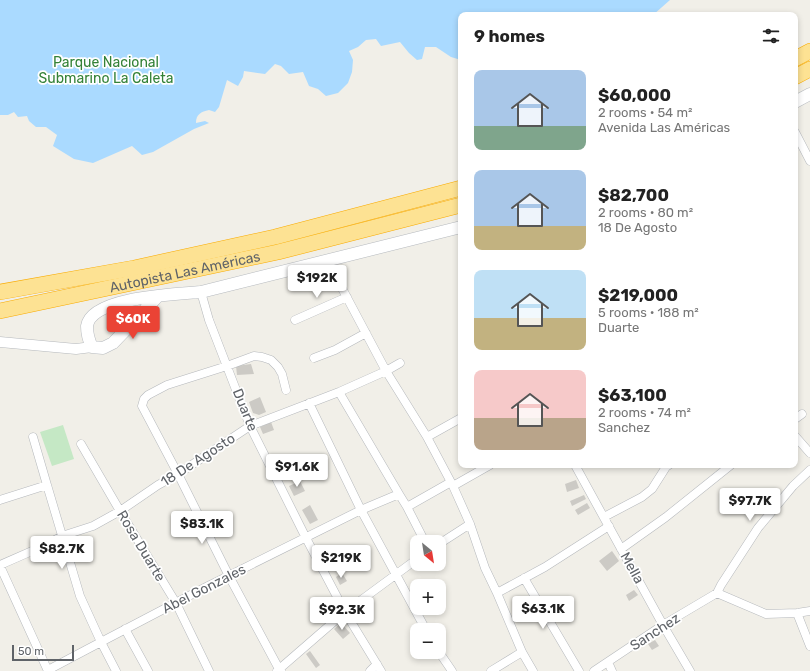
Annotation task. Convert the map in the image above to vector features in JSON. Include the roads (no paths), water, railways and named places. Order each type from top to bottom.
[{"type":"highway","points":[[798,57],[810,51]]},
{"type":"highway","points":[[798,75],[810,69]]},
{"type":"highway","name":"Autopista Las Américas","points":[[0,292],[134,268],[275,237],[458,189]]},
{"type":"highway","name":"Autopista Las Américas","points":[[0,311],[278,252],[458,206]]},
{"type":"main road","points":[[798,100],[810,94]]},
{"type":"main road","points":[[158,296],[113,343],[103,348],[92,348],[88,338],[87,325],[93,315],[109,306],[126,301],[158,296],[200,292],[458,228]]},
{"type":"street","points":[[798,138],[810,161]]},
{"type":"street","points":[[327,260],[386,371],[427,437],[452,484],[470,524],[485,568],[522,652],[533,671]]},
{"type":"street","name":"Duarte","points":[[200,292],[209,320],[250,426],[345,612],[379,668]]},
{"type":"street","points":[[295,320],[347,297]]},
{"type":"street","points":[[314,358],[335,350],[366,333]]},
{"type":"street","points":[[0,342],[76,349],[92,348]]},
{"type":"street","points":[[286,390],[282,374],[278,367],[271,360],[254,356],[167,385],[148,395],[144,399],[142,406],[279,670],[345,612],[410,564]]},
{"type":"street","name":"18 De Agosto","points":[[0,565],[48,544],[62,536],[93,526],[120,511],[250,426],[340,392],[400,364]]},
{"type":"street","points":[[340,392],[422,535]]},
{"type":"street","points":[[309,403],[361,510],[422,623]]},
{"type":"street","points":[[427,437],[458,420]]},
{"type":"street","points":[[33,437],[80,596],[116,671]]},
{"type":"street","points":[[798,439],[810,452]]},
{"type":"street","name":"Rosa Duarte","points":[[81,444],[176,603],[209,671]]},
{"type":"street","points":[[407,507],[484,468]]},
{"type":"street","name":"Mella","points":[[577,468],[663,626],[690,671]]},
{"type":"street","points":[[604,517],[642,497],[652,489],[665,468]]},
{"type":"street","points":[[621,549],[666,517],[727,468]]},
{"type":"street","points":[[810,470],[793,486],[758,528],[721,585],[718,593],[766,614],[804,612],[810,606]]},
{"type":"street","points":[[0,500],[47,485]]},
{"type":"street","name":"Abel Gonzales","points":[[48,671],[206,587],[361,510],[399,494]]},
{"type":"street","points":[[446,539],[470,524]]},
{"type":"street","points":[[497,593],[545,567],[609,526]]},
{"type":"street","points":[[0,565],[48,671]]},
{"type":"street","points":[[524,578],[579,671]]},
{"type":"street","name":"Sanchez","points":[[594,671],[663,626],[718,593]]},
{"type":"street","points":[[804,612],[810,646]]},
{"type":"street","points":[[125,629],[148,671]]},
{"type":"street","points":[[491,671],[522,652]]},
{"type":"street","points":[[444,659],[452,671]]},
{"type":"street","points":[[608,662],[612,671]]},
{"type":"street","points":[[370,671],[379,668]]},
{"type":"water","name":"Parque Nacional Submarino La Caleta","points":[[0,0],[670,0],[656,12],[458,12],[458,59],[451,57],[436,47],[425,47],[422,59],[417,60],[400,42],[381,46],[376,39],[366,40],[358,47],[349,51],[353,60],[352,72],[348,83],[338,93],[326,96],[318,89],[309,86],[303,72],[289,74],[281,66],[275,64],[265,74],[244,71],[243,77],[238,86],[227,80],[219,107],[215,112],[209,110],[198,115],[196,123],[205,121],[209,123],[194,129],[153,152],[142,155],[132,146],[93,163],[74,159],[53,146],[57,135],[46,127],[36,127],[29,121],[27,116],[18,117],[14,112],[8,115],[0,115]]}]
